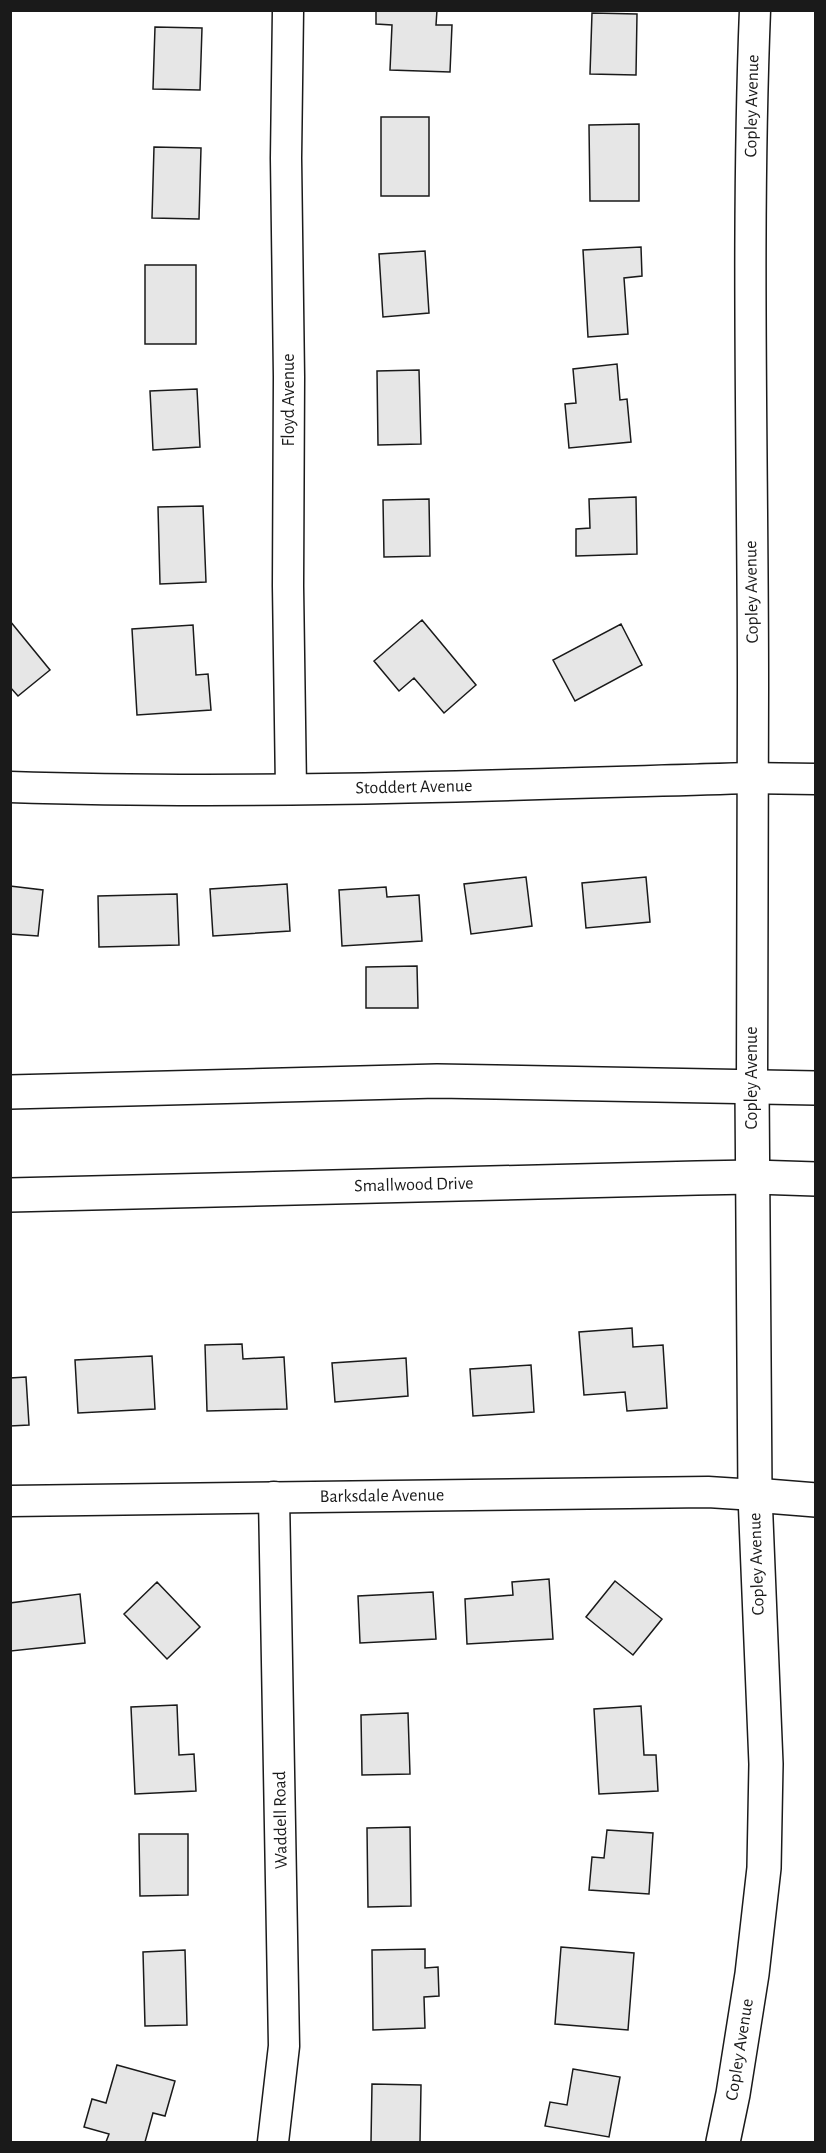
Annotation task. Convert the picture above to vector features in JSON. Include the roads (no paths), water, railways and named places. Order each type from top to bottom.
[{"type":"main road","points":[[10,1092],[437,1081],[816,1088]]},
{"type":"main road","name":"Copley Avenue","points":[[723,2142],[752,1974],[764,1868],[766,1764],[755,1495],[752,1088]]},
{"type":"main road","name":"Smallwood Drive","points":[[10,1195],[753,1177],[816,1179]]},
{"type":"main road","points":[[755,1495],[816,1500]]},
{"type":"street","name":"Floyd Avenue","points":[[288,10],[286,158],[291,789]]},
{"type":"street","name":"Copley Avenue","points":[[752,1088],[753,687],[750,330],[752,81],[755,10]]},
{"type":"street","name":"Stoddert Avenue","points":[[10,786],[133,790],[291,789],[751,778],[816,779]]},
{"type":"street","name":"Barksdale Avenue","points":[[10,1501],[708,1492],[755,1495]]},
{"type":"street","name":"Waddell Road","points":[[273,2142],[284,2046],[274,1497]]}]
